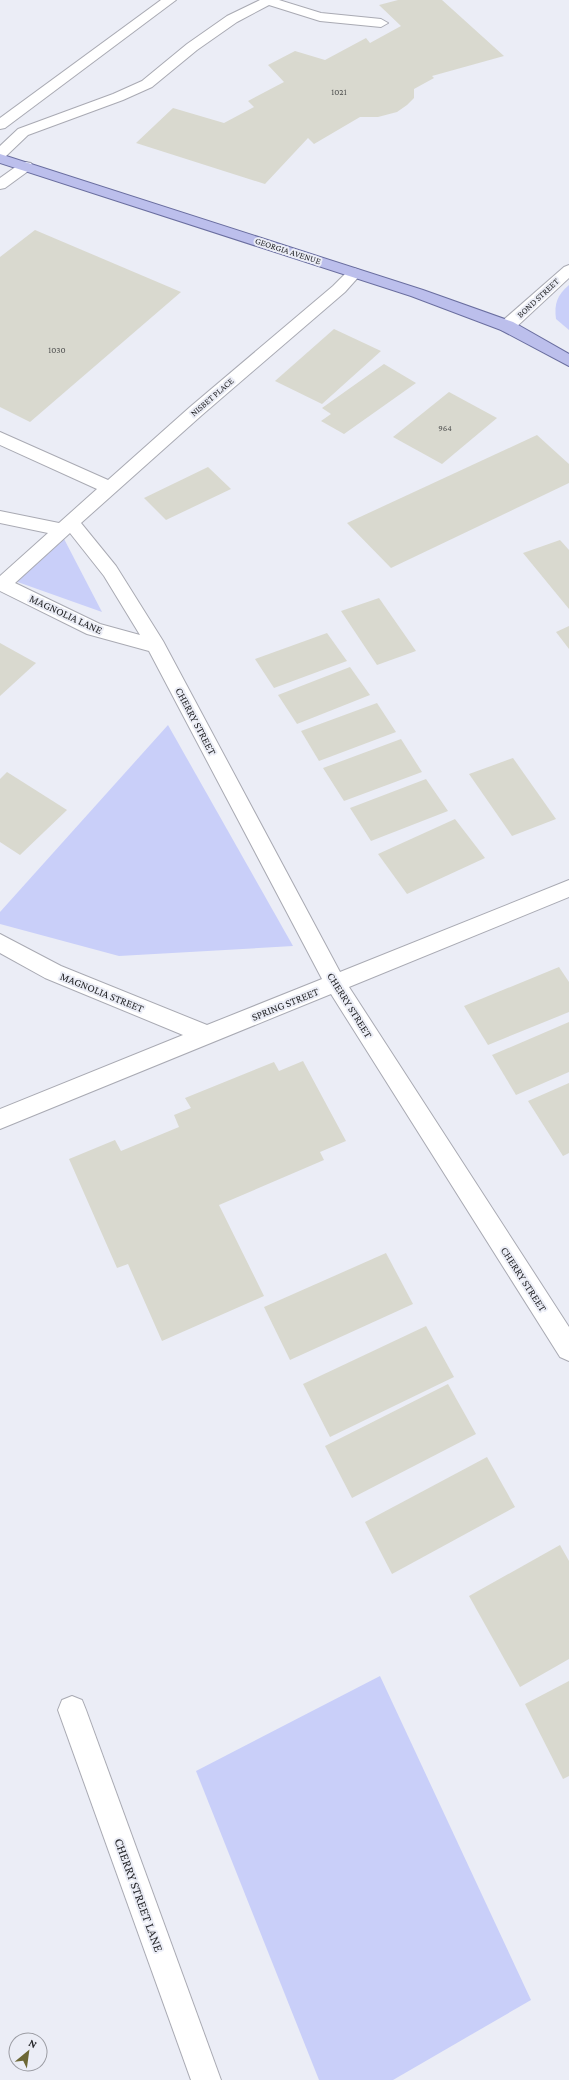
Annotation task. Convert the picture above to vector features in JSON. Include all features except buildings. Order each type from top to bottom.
[{"type":"main road","name":"GEORGIA AVENUE","points":[[0,158],[354,273],[507,326],[569,361]]},
{"type":"street","points":[[0,125],[169,0]]},
{"type":"street","points":[[0,154],[23,132],[118,97],[147,84],[192,46],[226,23],[270,0],[320,17],[381,23]]},
{"type":"street","points":[[0,185],[26,166]]},
{"type":"street","name":"BOND STREET","points":[[507,326],[569,270]]},
{"type":"street","name":"NISBET PLACE","points":[[1,583],[196,411],[339,289],[354,273]]},
{"type":"street","points":[[0,438],[110,488]]},
{"type":"street","points":[[0,516],[66,526],[110,571],[156,646]]},
{"type":"street","name":"MAGNOLIA LANE","points":[[1,583],[94,629],[156,646]]},
{"type":"street","name":"CHERRY STREET","points":[[156,646],[335,983],[569,1349]]},
{"type":"street","name":"SPRING STREET","points":[[0,1119],[208,1036],[569,888]]},
{"type":"street","name":"MAGNOLIA STREET","points":[[0,943],[53,972],[208,1036]]},
{"type":"street","name":"CHERRY STREET LANE","points":[[72,1710],[206,2080]]},
{"type":"shaded area","points":[[569,285],[569,330],[556,319],[555,314],[557,300]]},
{"type":"shaded area","points":[[62,535],[102,612],[12,580]]},
{"type":"shaded area","points":[[168,725],[293,946],[119,956],[0,924],[0,912]]},
{"type":"shaded area","points":[[380,1676],[531,2000],[393,2080],[319,2080],[196,1771]]}]
